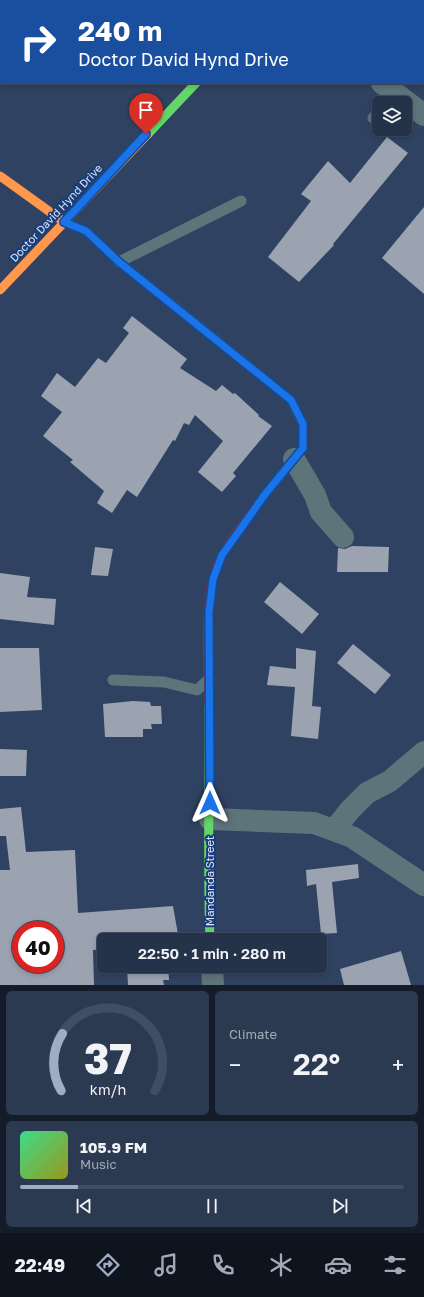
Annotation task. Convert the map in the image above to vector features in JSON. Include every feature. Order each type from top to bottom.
[{"type":"street","name":"Doctor David Hynd Drive","points":[[0,290],[195,84]]},
{"type":"street","points":[[387,93],[424,116]]},
{"type":"street","name":"Mandanda Street","points":[[0,176],[64,222],[86,231],[119,262],[291,400],[303,424],[303,448],[266,493],[222,555],[218,562],[213,579],[209,612],[210,819],[208,894],[210,933]]},
{"type":"street","points":[[294,459],[314,495],[321,512],[342,537]]},
{"type":"street","points":[[334,830],[350,810],[367,793],[390,781],[424,752]]},
{"type":"street","points":[[210,819],[314,823],[352,837],[424,885]]},
{"type":"street","points":[[212,973],[213,985]]},
{"type":"lane","points":[[119,262],[241,201]]},
{"type":"lane","points":[[113,680],[164,682],[196,690],[210,678]]},
{"type":"building","points":[[387,137],[408,153],[333,244],[334,245],[299,282],[268,257],[311,201],[301,194],[328,161],[350,183]]},
{"type":"building","points":[[424,207],[424,294],[382,258]]},
{"type":"building","points":[[132,316],[187,359],[180,368],[216,391],[222,385],[233,394],[235,393],[259,415],[258,416],[272,426],[233,473],[236,476],[222,492],[198,472],[223,441],[195,415],[189,425],[184,423],[175,441],[173,440],[137,497],[127,490],[112,513],[97,503],[104,491],[70,462],[73,460],[43,436],[62,412],[41,396],[57,373],[75,387],[98,358],[106,363],[129,333],[123,328]]},
{"type":"building","points":[[352,546],[389,547],[388,572],[337,572],[338,548],[345,549]]},
{"type":"building","points":[[95,547],[113,549],[108,576],[91,575]]},
{"type":"building","points":[[0,573],[30,577],[27,597],[56,599],[54,625],[0,619]]},
{"type":"building","points":[[280,582],[319,614],[302,634],[264,602]]},
{"type":"building","points":[[353,644],[391,675],[375,694],[337,663]]},
{"type":"building","points":[[0,648],[39,648],[42,710],[0,712]]},
{"type":"building","points":[[296,648],[316,651],[312,706],[321,707],[318,739],[291,736],[295,687],[267,685],[270,666],[296,669]]},
{"type":"building","points":[[133,701],[150,702],[151,706],[161,706],[162,724],[151,724],[152,729],[143,729],[143,737],[105,737],[103,704]]},
{"type":"building","points":[[0,749],[27,750],[26,776],[0,776]]},
{"type":"building","points":[[21,807],[26,852],[75,850],[78,913],[173,906],[178,933],[97,933],[97,950],[93,950],[94,985],[0,985],[0,870],[10,870],[6,836],[0,836],[0,809]]},
{"type":"building","points":[[358,864],[359,878],[332,882],[337,933],[321,933],[316,884],[307,886],[306,870]]},
{"type":"building","points":[[401,951],[411,985],[344,985],[340,969]]},
{"type":"building","points":[[127,973],[168,973],[169,980],[163,980],[164,985],[128,985]]},
{"type":"traffic: fast","points":[[148,134],[195,84]]},
{"type":"traffic: fast","points":[[193,321],[291,400],[303,425],[303,448],[259,502]]},
{"type":"traffic: fast","points":[[209,706],[210,933]]},
{"type":"traffic: slow","points":[[0,290],[148,134]]},
{"type":"traffic: slow","points":[[0,176],[64,222],[86,231],[119,262],[193,321]]},
{"type":"traffic: jam","points":[[209,706],[208,628],[211,588],[215,570],[230,541],[259,502]]},
{"type":"route","points":[[146,134],[64,222],[86,231],[119,262],[291,400],[303,424],[303,448],[266,493],[222,555],[218,562],[213,579],[209,612],[210,803]]}]
